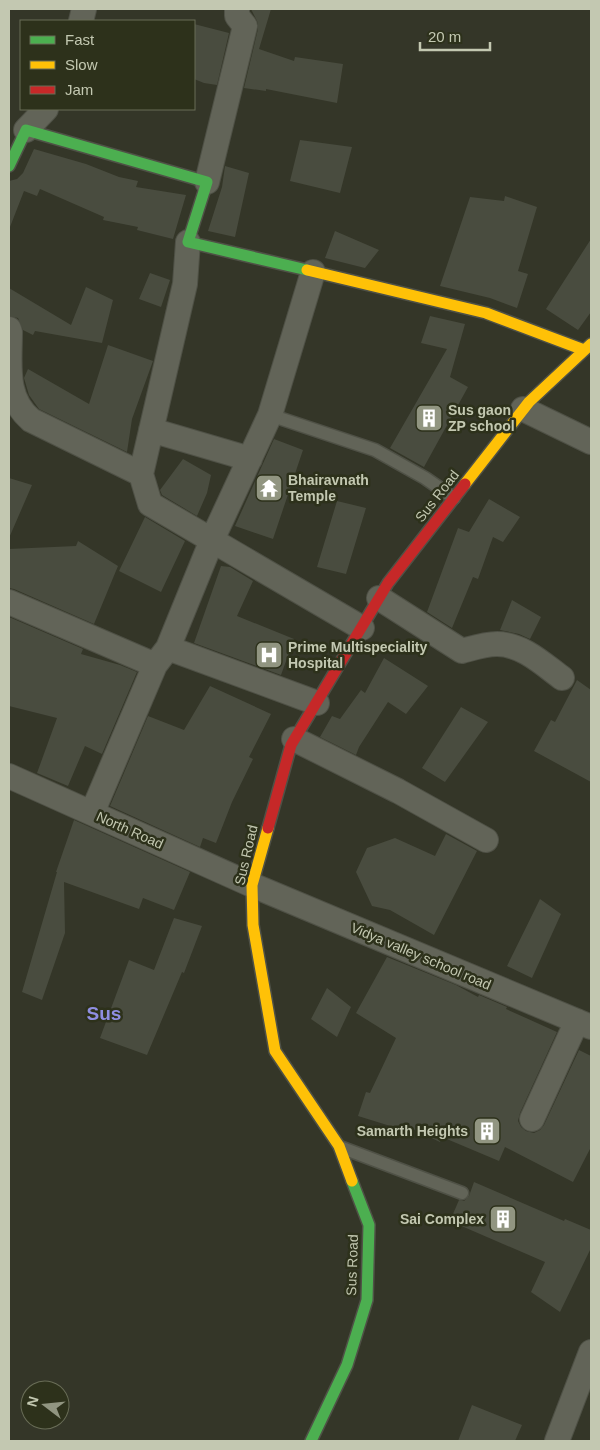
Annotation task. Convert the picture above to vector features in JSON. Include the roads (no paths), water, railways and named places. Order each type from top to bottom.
[{"type":"main road","points":[[9,166],[26,130],[207,182],[188,242],[486,313],[588,347]]},
{"type":"main road","name":"Sus Road","points":[[311,1441],[347,1365],[367,1300],[369,1225],[339,1146],[275,1051],[253,925],[252,885],[291,745],[388,583],[524,409],[588,347]]},
{"type":"street","points":[[207,182],[245,26],[237,16],[237,9]]},
{"type":"street","points":[[26,130],[45,110]]},
{"type":"street","points":[[188,242],[185,284],[141,474],[150,504],[362,628]]},
{"type":"street","points":[[92,813],[212,540],[270,415],[313,272]]},
{"type":"street","points":[[9,329],[12,389],[17,405],[23,414],[31,420],[141,474]]},
{"type":"street","points":[[524,409],[591,442]]},
{"type":"street","points":[[151,430],[250,459]]},
{"type":"street","points":[[379,598],[462,651],[497,644],[512,646],[532,655],[562,678]]},
{"type":"street","points":[[9,602],[161,657],[316,702]]},
{"type":"street","points":[[294,739],[398,791],[486,840]]},
{"type":"street","name":"North Road","points":[[9,776],[252,885]]},
{"type":"street","name":"Vidya valley school road","points":[[252,885],[584,1024]]},
{"type":"street","points":[[532,1119],[584,1024]]},
{"type":"street","points":[[558,1441],[591,1352]]},
{"type":"lane","points":[[270,415],[374,450],[425,478],[454,498]]},
{"type":"lane","points":[[339,1146],[462,1193]]},
{"type":"place","name":"Sus gaon ZP school","points":[[429,418]]},
{"type":"place","name":"Bhairavnath Temple","points":[[269,488]]},
{"type":"place","name":"Prime Multispeciality Hospital","points":[[269,655]]},
{"type":"place","name":"Samarth Heights","points":[[487,1131]]},
{"type":"place","name":"Sai Complex","points":[[503,1219]]},
{"type":"district","name":"Sus","points":[[104,1013]]}]
